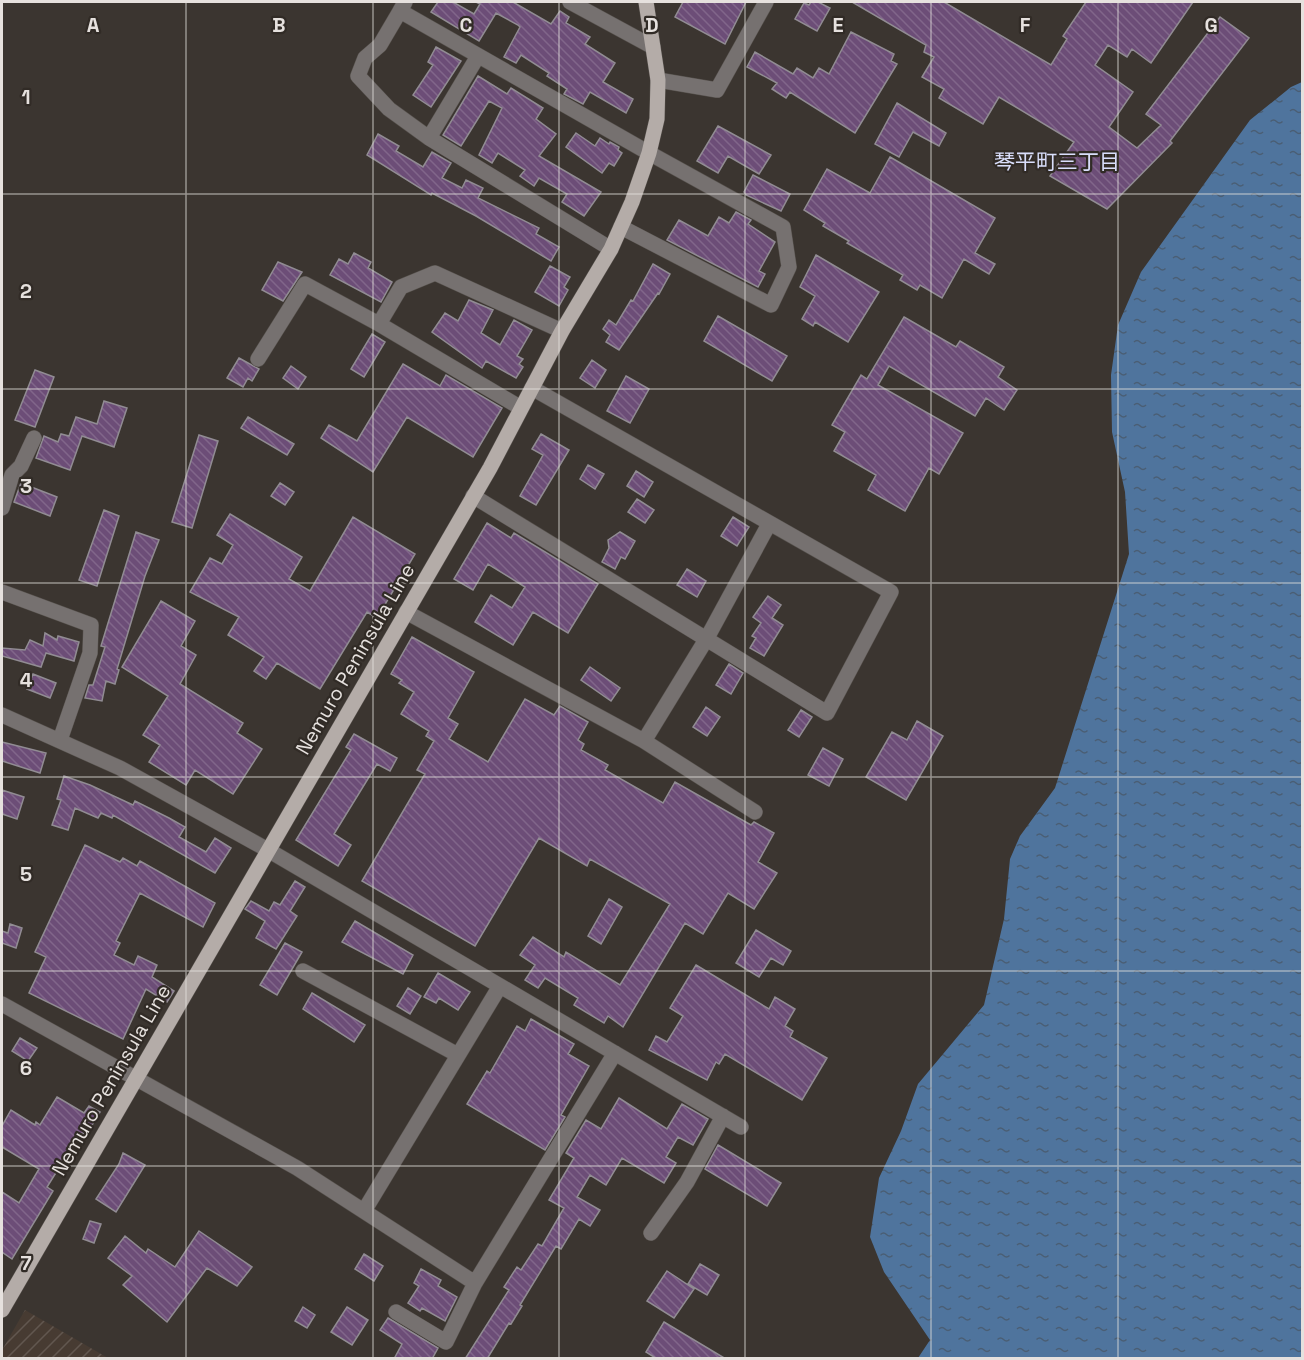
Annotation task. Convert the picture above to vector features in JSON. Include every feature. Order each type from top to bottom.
[{"type":"main road","name":"Nemuro Peninsula Line","points":[[2,1310],[473,496],[562,331],[611,249],[649,153],[657,119],[658,80],[646,2]]},
{"type":"street","points":[[570,2],[653,47]]},
{"type":"street","points":[[658,80],[717,90],[766,2]]},
{"type":"street","points":[[611,249],[429,138],[389,109],[358,76],[365,58],[380,45],[403,6],[478,56],[783,226],[789,267],[771,305],[621,227]]},
{"type":"street","points":[[429,138],[478,56]]},
{"type":"street","points":[[379,324],[401,287],[435,273],[562,331]]},
{"type":"street","points":[[258,359],[304,284],[379,324],[522,408]]},
{"type":"street","points":[[473,496],[827,713],[891,592],[532,388]]},
{"type":"street","points":[[2,508],[12,475],[21,466],[34,438]]},
{"type":"street","points":[[644,741],[707,638],[769,524]]},
{"type":"street","points":[[2,592],[91,625],[90,653],[60,740]]},
{"type":"street","points":[[406,612],[644,741],[755,812]]},
{"type":"street","points":[[2,715],[120,768],[268,850],[741,1127]]},
{"type":"street","points":[[303,971],[458,1055]]},
{"type":"street","points":[[364,1211],[500,986]]},
{"type":"street","points":[[2,1004],[297,1168],[476,1283]]},
{"type":"street","points":[[396,1312],[446,1342],[476,1283],[615,1053]]},
{"type":"street","points":[[651,1233],[687,1182],[723,1116]]},
{"type":"shaded area","points":[[25,1310],[108,1358],[2,1358],[2,1350]]},
{"type":"water","points":[[1302,82],[1302,1358],[918,1358],[930,1340],[884,1272],[870,1237],[879,1178],[901,1131],[918,1084],[984,1005],[1004,919],[1010,859],[1020,836],[1055,788],[1129,554],[1125,492],[1112,432],[1111,375],[1118,325],[1141,272],[1250,120],[1291,87]]},
{"type":"building","points":[[438,2],[453,2],[474,14],[480,4],[476,2],[513,2],[551,24],[560,11],[569,17],[566,23],[590,37],[585,44],[615,63],[603,82],[633,99],[626,113],[590,92],[583,104],[564,94],[567,89],[547,76],[549,73],[521,55],[516,63],[504,57],[520,27],[518,25],[496,13],[479,41],[431,12]]},
{"type":"building","points":[[683,2],[746,2],[725,44],[675,17]]},
{"type":"building","points":[[811,2],[818,2],[830,8],[817,31],[795,19],[804,3],[809,5]]},
{"type":"building","points":[[852,2],[944,2],[1051,65],[1067,39],[1063,36],[1086,2],[1193,2],[1151,63],[1132,49],[1127,57],[1108,45],[1095,65],[1133,92],[1109,127],[1137,148],[1161,125],[1146,114],[1220,17],[1249,38],[1170,141],[1172,143],[1107,209],[1050,176],[1074,142],[999,97],[983,124],[939,98],[944,89],[922,77],[934,57],[924,52],[926,45]]},
{"type":"building","points":[[851,32],[894,54],[891,61],[897,64],[855,133],[790,92],[786,98],[772,89],[777,83],[747,67],[755,52],[793,74],[797,68],[813,78],[819,68],[829,74]]},
{"type":"building","points":[[436,47],[461,61],[431,107],[413,95],[433,65],[428,62]]},
{"type":"building","points":[[478,76],[507,94],[511,88],[543,108],[536,119],[556,134],[539,156],[601,192],[584,216],[562,202],[567,194],[539,178],[534,186],[520,176],[525,170],[498,153],[492,163],[479,155],[502,108],[489,101],[461,146],[443,135]]},
{"type":"building","points":[[897,103],[946,133],[939,146],[913,132],[899,157],[875,144]]},
{"type":"building","points":[[718,126],[771,155],[759,174],[728,156],[718,173],[697,161]]},
{"type":"building","points":[[576,133],[595,146],[600,138],[619,147],[618,150],[622,153],[614,166],[609,163],[602,173],[566,147]]},
{"type":"building","points":[[378,134],[399,146],[396,151],[423,167],[432,152],[451,163],[442,178],[462,188],[466,180],[483,188],[478,198],[539,228],[536,234],[559,247],[551,261],[476,216],[432,193],[431,195],[367,155]]},
{"type":"building","points":[[890,157],[995,218],[975,253],[995,264],[989,274],[964,259],[942,298],[920,285],[917,290],[900,280],[903,275],[847,243],[849,241],[823,226],[825,223],[804,210],[827,169],[870,193]]},
{"type":"building","points":[[753,175],[790,194],[781,211],[746,195],[744,192]]},
{"type":"building","points":[[736,212],[751,220],[748,224],[775,242],[759,271],[765,274],[758,287],[667,240],[679,220],[708,236],[719,217],[729,223]]},
{"type":"building","points":[[354,253],[371,262],[368,268],[392,282],[381,302],[330,275],[339,259],[348,264]]},
{"type":"building","points":[[816,255],[879,292],[848,342],[815,322],[813,326],[802,319],[815,296],[800,287]]},
{"type":"building","points":[[278,262],[302,272],[283,301],[262,290]]},
{"type":"building","points":[[653,264],[670,274],[659,294],[619,350],[606,342],[610,335],[603,329],[609,320],[616,325],[631,300],[633,301]]},
{"type":"building","points":[[550,266],[570,277],[564,287],[568,290],[559,306],[535,292]]},
{"type":"building","points":[[469,300],[493,310],[481,333],[500,345],[514,320],[532,330],[517,356],[523,359],[519,364],[523,367],[516,378],[486,361],[482,368],[432,332],[445,313],[458,321]]},
{"type":"building","points":[[718,316],[787,356],[772,381],[704,341]]},
{"type":"building","points":[[904,317],[956,347],[960,341],[1004,367],[998,377],[1017,390],[1004,410],[986,398],[975,416],[889,366],[878,385],[963,433],[939,474],[929,468],[905,511],[868,490],[876,475],[834,451],[845,432],[832,425],[861,375],[867,379]]},
{"type":"building","points":[[372,334],[385,342],[364,377],[351,369]]},
{"type":"building","points":[[239,358],[259,369],[252,381],[248,378],[243,387],[227,378]]},
{"type":"building","points":[[592,360],[606,370],[595,388],[580,378]]},
{"type":"building","points":[[403,364],[440,386],[446,375],[502,408],[473,457],[407,417],[373,472],[321,438],[329,425],[357,441]]},
{"type":"building","points":[[291,366],[306,377],[298,389],[283,378]]},
{"type":"building","points":[[35,370],[54,377],[35,427],[15,420]]},
{"type":"building","points":[[626,376],[649,389],[630,423],[607,411]]},
{"type":"building","points":[[104,401],[127,408],[114,447],[82,436],[70,470],[36,458],[44,436],[58,442],[61,434],[69,436],[76,417],[97,424]]},
{"type":"building","points":[[248,417],[294,444],[287,455],[241,428]]},
{"type":"building","points":[[541,434],[569,450],[536,505],[520,496],[543,455],[532,449]]},
{"type":"building","points":[[199,435],[218,441],[192,528],[172,522]]},
{"type":"building","points":[[588,465],[604,474],[595,489],[580,479]]},
{"type":"building","points":[[636,471],[653,482],[644,497],[627,486]]},
{"type":"building","points":[[21,483],[57,497],[50,516],[14,502]]},
{"type":"building","points":[[280,483],[294,492],[285,505],[271,496]]},
{"type":"building","points":[[637,499],[654,510],[645,523],[628,512]]},
{"type":"building","points":[[104,510],[119,516],[97,586],[79,580]]},
{"type":"building","points":[[230,514],[302,557],[289,579],[310,591],[353,517],[415,554],[377,618],[367,612],[320,689],[277,663],[266,679],[254,671],[264,657],[228,635],[239,617],[190,592],[210,558],[222,564],[233,545],[217,535]]},
{"type":"building","points":[[733,517],[749,527],[737,546],[721,536]]},
{"type":"building","points":[[487,523],[511,538],[514,533],[598,584],[568,633],[533,612],[513,645],[475,622],[491,595],[512,608],[525,587],[488,564],[473,590],[454,579]]},
{"type":"building","points":[[136,532],[159,540],[145,576],[117,669],[119,670],[115,684],[106,681],[102,701],[85,698],[89,685],[93,685],[105,647],[101,646]]},
{"type":"building","points":[[620,532],[635,541],[625,559],[621,557],[615,569],[602,562],[609,548],[608,540]]},
{"type":"building","points":[[687,569],[706,581],[697,597],[677,585]]},
{"type":"building","points":[[768,596],[781,605],[772,618],[783,625],[764,656],[750,648],[756,638],[752,636],[761,623],[753,617]]},
{"type":"building","points":[[161,601],[195,621],[181,646],[196,655],[180,684],[243,723],[237,733],[262,749],[233,794],[195,770],[186,785],[149,762],[160,745],[143,735],[168,696],[122,667]]},
{"type":"building","points":[[45,633],[57,640],[58,636],[79,642],[74,661],[46,653],[41,667],[2,656],[2,648],[25,650],[30,640],[43,646]]},
{"type":"building","points":[[412,637],[474,672],[448,718],[458,724],[449,739],[488,762],[525,699],[554,715],[560,706],[588,722],[578,740],[584,744],[581,750],[608,765],[605,770],[663,803],[675,782],[751,825],[754,822],[774,833],[758,862],[777,873],[754,909],[728,893],[703,934],[685,923],[623,1027],[608,1016],[604,1023],[574,1005],[578,998],[545,978],[538,988],[525,980],[535,965],[520,955],[533,937],[564,957],[566,952],[620,985],[670,904],[590,859],[587,866],[539,838],[475,946],[362,881],[425,774],[417,770],[434,741],[426,736],[429,731],[401,714],[414,692],[399,683],[402,680],[391,674]]},
{"type":"building","points":[[729,664],[743,673],[731,694],[716,685]]},
{"type":"building","points":[[590,667],[620,688],[611,701],[581,680]]},
{"type":"building","points":[[33,674],[56,683],[50,698],[27,689]]},
{"type":"building","points":[[706,707],[720,717],[707,736],[693,727]]},
{"type":"building","points":[[801,710],[812,717],[799,737],[788,730]]},
{"type":"building","points":[[917,721],[943,736],[906,800],[866,777],[892,732],[907,740]]},
{"type":"building","points":[[354,734],[397,758],[390,771],[377,764],[334,834],[351,845],[338,866],[296,840],[351,750],[346,747]]},
{"type":"building","points":[[2,742],[46,753],[40,773],[2,761]]},
{"type":"building","points":[[823,748],[843,759],[829,786],[808,775]]},
{"type":"building","points":[[64,776],[133,805],[135,801],[169,818],[185,827],[179,837],[206,852],[215,838],[231,848],[215,873],[113,815],[112,818],[101,813],[98,818],[75,808],[68,830],[52,825],[61,800],[57,799]]},
{"type":"building","points":[[2,790],[24,797],[17,819],[2,814]]},
{"type":"building","points":[[85,845],[120,862],[123,858],[137,866],[140,861],[215,903],[203,927],[140,893],[116,941],[120,943],[114,955],[134,965],[138,956],[157,965],[152,977],[174,991],[167,1002],[146,989],[123,1039],[29,993],[46,957],[35,952]]},
{"type":"building","points":[[295,881],[305,887],[290,911],[297,916],[276,949],[256,938],[265,921],[245,909],[251,901],[269,911],[274,902],[280,905]]},
{"type":"building","points":[[609,899],[622,907],[601,944],[588,936]]},
{"type":"building","points":[[355,921],[413,955],[403,974],[342,942]]},
{"type":"building","points":[[10,924],[22,928],[16,948],[2,943],[2,931],[8,933]]},
{"type":"building","points":[[756,930],[791,951],[783,965],[771,958],[759,977],[736,963]]},
{"type":"building","points":[[285,943],[302,952],[277,995],[260,985]]},
{"type":"building","points":[[696,965],[769,1009],[775,997],[795,1009],[785,1026],[793,1031],[790,1037],[827,1058],[802,1100],[725,1054],[719,1064],[716,1062],[707,1080],[649,1050],[656,1036],[667,1042],[683,1016],[670,1008]]},
{"type":"building","points":[[438,973],[470,992],[458,1010],[439,998],[436,1003],[424,997]]},
{"type":"building","points":[[408,988],[421,996],[410,1014],[397,1006]]},
{"type":"building","points":[[312,993],[365,1025],[354,1042],[303,1009]]},
{"type":"building","points":[[531,1019],[574,1044],[568,1054],[589,1066],[561,1115],[565,1117],[545,1150],[467,1104],[487,1071],[490,1073],[517,1026],[525,1031]]},
{"type":"building","points":[[20,1038],[37,1048],[28,1061],[12,1051]]},
{"type":"building","points":[[57,1097],[84,1113],[89,1106],[100,1112],[86,1135],[82,1133],[77,1139],[47,1187],[53,1191],[12,1259],[2,1252],[2,1192],[19,1203],[39,1169],[2,1147],[2,1126],[11,1110],[35,1125],[36,1122],[40,1125]]},
{"type":"building","points":[[619,1098],[667,1129],[682,1104],[708,1119],[693,1145],[678,1137],[666,1157],[676,1163],[664,1183],[622,1158],[606,1185],[590,1175],[577,1197],[600,1210],[590,1226],[579,1219],[561,1249],[556,1246],[520,1305],[522,1306],[487,1359],[465,1359],[509,1290],[504,1287],[517,1267],[521,1270],[538,1244],[542,1246],[564,1208],[549,1200],[574,1158],[566,1153],[586,1120],[601,1129]]},
{"type":"building","points":[[718,1145],[781,1183],[767,1206],[705,1169]]},
{"type":"building","points":[[123,1153],[145,1165],[116,1212],[96,1199],[119,1164]]},
{"type":"building","points":[[90,1221],[101,1224],[94,1243],[83,1239]]},
{"type":"building","points":[[199,1231],[252,1267],[237,1286],[207,1268],[167,1322],[123,1285],[132,1276],[108,1258],[125,1236],[146,1253],[148,1249],[175,1267]]},
{"type":"building","points":[[364,1254],[383,1266],[374,1281],[355,1269]]},
{"type":"building","points":[[700,1264],[719,1275],[707,1295],[688,1284]]},
{"type":"building","points":[[421,1269],[441,1280],[438,1286],[457,1297],[445,1321],[422,1308],[420,1311],[408,1303],[419,1286],[414,1283]]},
{"type":"building","points":[[667,1271],[694,1289],[674,1318],[647,1301]]},
{"type":"building","points":[[303,1307],[315,1315],[307,1328],[295,1321]]},
{"type":"building","points":[[347,1307],[368,1320],[352,1345],[331,1332]]},
{"type":"building","points":[[388,1318],[438,1348],[432,1359],[394,1359],[402,1344],[380,1330]]},
{"type":"building","points":[[664,1322],[726,1359],[657,1359],[646,1352]]},
{"type":"district","name":"琴平町三丁目","points":[[1057,162]]}]
